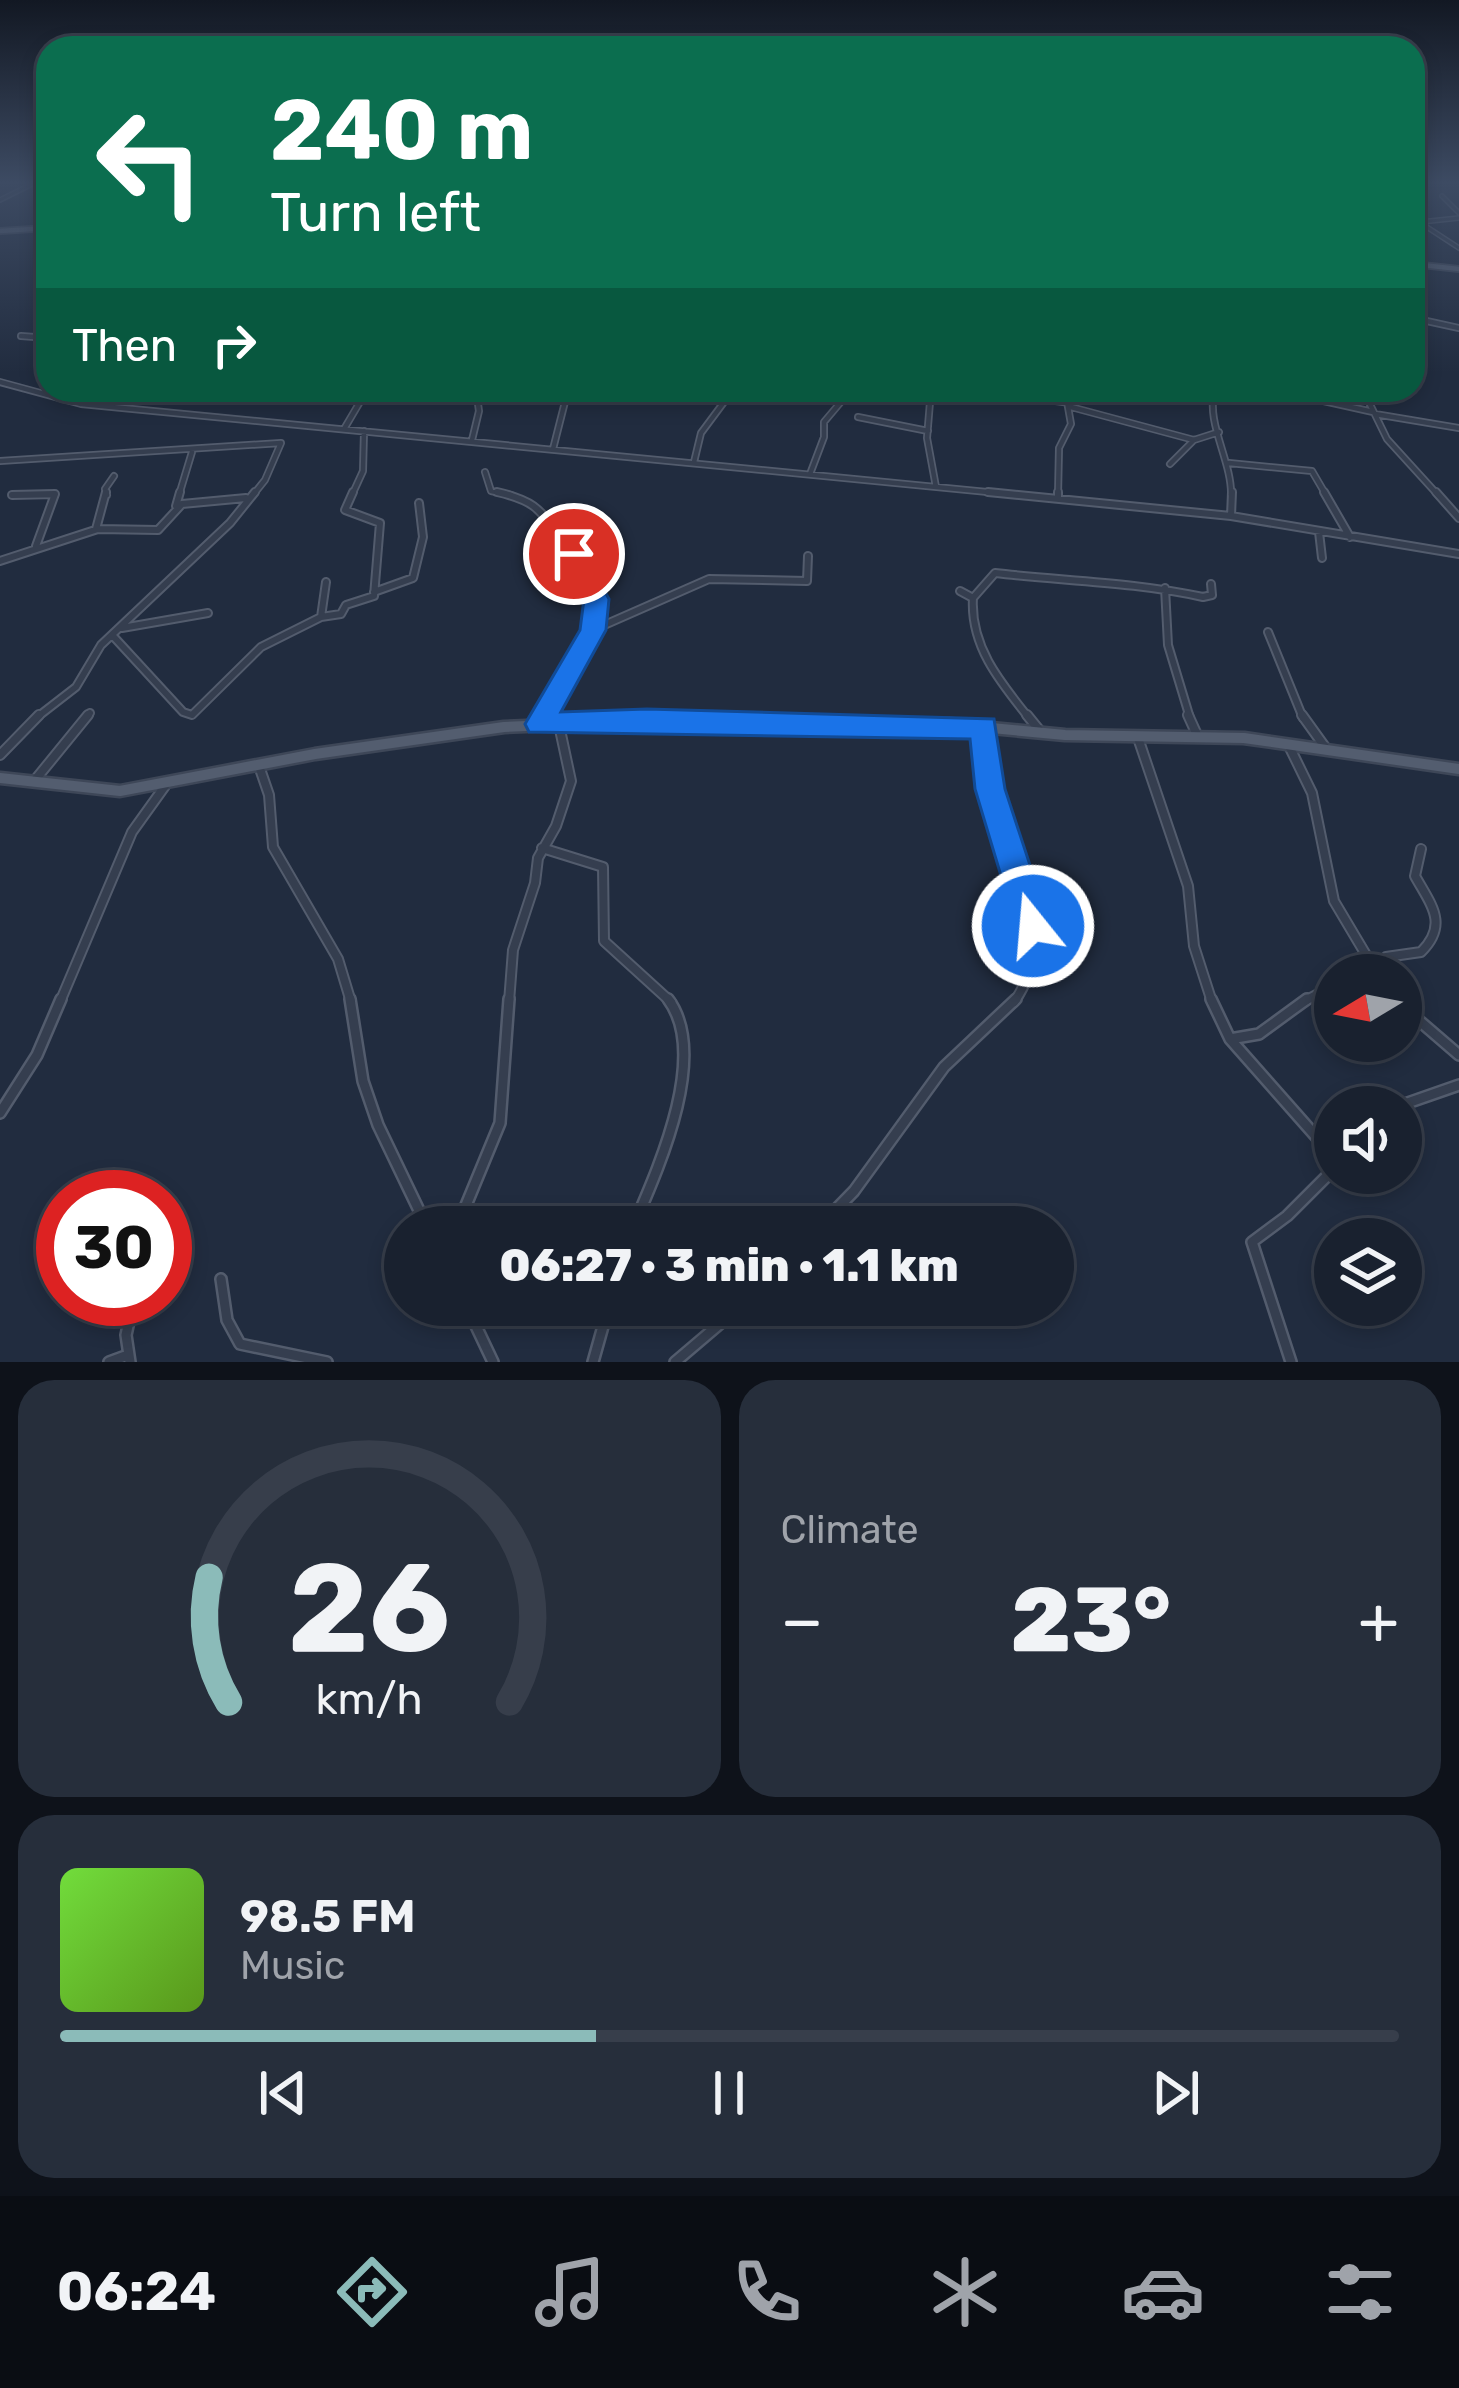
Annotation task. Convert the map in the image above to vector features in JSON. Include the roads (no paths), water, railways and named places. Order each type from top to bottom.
[{"type":"main road","points":[[1425,265],[1458,268]]},
{"type":"main road","points":[[0,778],[102,791],[165,786],[381,744],[559,723],[984,727],[1042,734],[1198,737],[1285,742],[1459,769]]},
{"type":"street","points":[[1425,321],[1459,328]]},
{"type":"street","points":[[21,336],[36,337]]},
{"type":"street","points":[[0,382],[36,392]]},
{"type":"street","points":[[74,402],[1231,516],[1459,554]]},
{"type":"street","points":[[344,429],[360,402]]},
{"type":"street","points":[[472,440],[478,402]]},
{"type":"street","points":[[553,449],[565,402]]},
{"type":"street","points":[[694,462],[701,433],[724,402]]},
{"type":"street","points":[[810,474],[824,437],[824,422],[841,402]]},
{"type":"street","points":[[930,402],[928,431],[936,487]]},
{"type":"street","points":[[1056,402],[1194,440]]},
{"type":"street","points":[[1058,498],[1059,448],[1070,428],[1070,402]]},
{"type":"street","points":[[1211,402],[1229,463],[1231,516]]},
{"type":"street","points":[[1322,402],[1459,428]]},
{"type":"street","points":[[1369,402],[1388,439],[1459,518]]},
{"type":"street","points":[[858,417],[928,431]]},
{"type":"street","points":[[115,632],[189,715],[227,685],[259,648],[292,626],[341,614],[345,606],[368,601],[374,592],[380,524],[345,510],[363,472],[364,431]]},
{"type":"street","points":[[1170,464],[1194,440],[1219,432]]},
{"type":"street","points":[[0,461],[192,451],[280,440],[271,470],[230,523],[115,632],[76,687],[51,702],[0,755]]},
{"type":"street","points":[[0,561],[96,530],[158,530],[176,506],[192,451]]},
{"type":"street","points":[[1229,463],[1312,471],[1350,537]]},
{"type":"street","points":[[485,472],[491,490],[532,500],[580,562],[597,599],[593,630],[539,724]]},
{"type":"street","points":[[96,530],[108,498],[105,489],[114,476]]},
{"type":"street","points":[[11,495],[55,494],[36,546]]},
{"type":"street","points":[[176,506],[247,498]]},
{"type":"street","points":[[374,592],[413,578],[423,537],[419,503]]},
{"type":"street","points":[[1319,532],[1322,559]]},
{"type":"street","points":[[593,630],[605,630],[652,604],[719,578],[807,581],[811,577],[808,556]]},
{"type":"street","points":[[1042,734],[1007,691],[971,614],[973,598],[998,572],[1166,588],[1208,597],[1211,584]]},
{"type":"street","points":[[321,616],[326,582]]},
{"type":"street","points":[[1166,588],[1162,626],[1183,706],[1198,737]]},
{"type":"street","points":[[960,591],[973,598]]},
{"type":"street","points":[[115,632],[208,613]]},
{"type":"street","points":[[1268,632],[1292,684],[1299,716],[1324,747]]},
{"type":"street","points":[[33,783],[90,713]]},
{"type":"street","points":[[466,1206],[500,1124],[513,950],[542,848],[556,826],[571,781],[559,723]]},
{"type":"street","points":[[841,1206],[947,1064],[1000,1018],[1026,983],[1032,966],[1033,926],[990,789],[984,727]]},
{"type":"street","points":[[1137,737],[1188,886],[1198,964],[1230,1039],[1314,1134]]},
{"type":"street","points":[[1285,742],[1311,789],[1327,847],[1327,874],[1336,908],[1362,954]]},
{"type":"street","points":[[260,766],[269,795],[273,847],[338,959],[353,1008],[363,1081],[378,1125],[417,1206]]},
{"type":"street","points":[[0,1113],[37,1055],[118,861],[165,786]]},
{"type":"street","points":[[542,848],[603,867],[604,941],[629,960],[677,1012],[682,1048],[679,1102],[643,1206]]},
{"type":"street","points":[[1409,954],[1421,952],[1438,930],[1440,914],[1415,876],[1421,849]]},
{"type":"street","points":[[1230,1039],[1248,1038],[1268,1028],[1314,993]]},
{"type":"street","points":[[1422,1023],[1459,1055]]},
{"type":"street","points":[[1422,1098],[1459,1085]]},
{"type":"street","points":[[1291,1362],[1252,1242],[1287,1216],[1314,1186]]},
{"type":"street","points":[[221,1279],[227,1320],[239,1344],[327,1362]]},
{"type":"street","points":[[109,1362],[130,1358],[128,1326]]},
{"type":"street","points":[[476,1326],[493,1362]]},
{"type":"street","points":[[593,1362],[603,1326]]},
{"type":"street","points":[[675,1362],[717,1326]]}]
